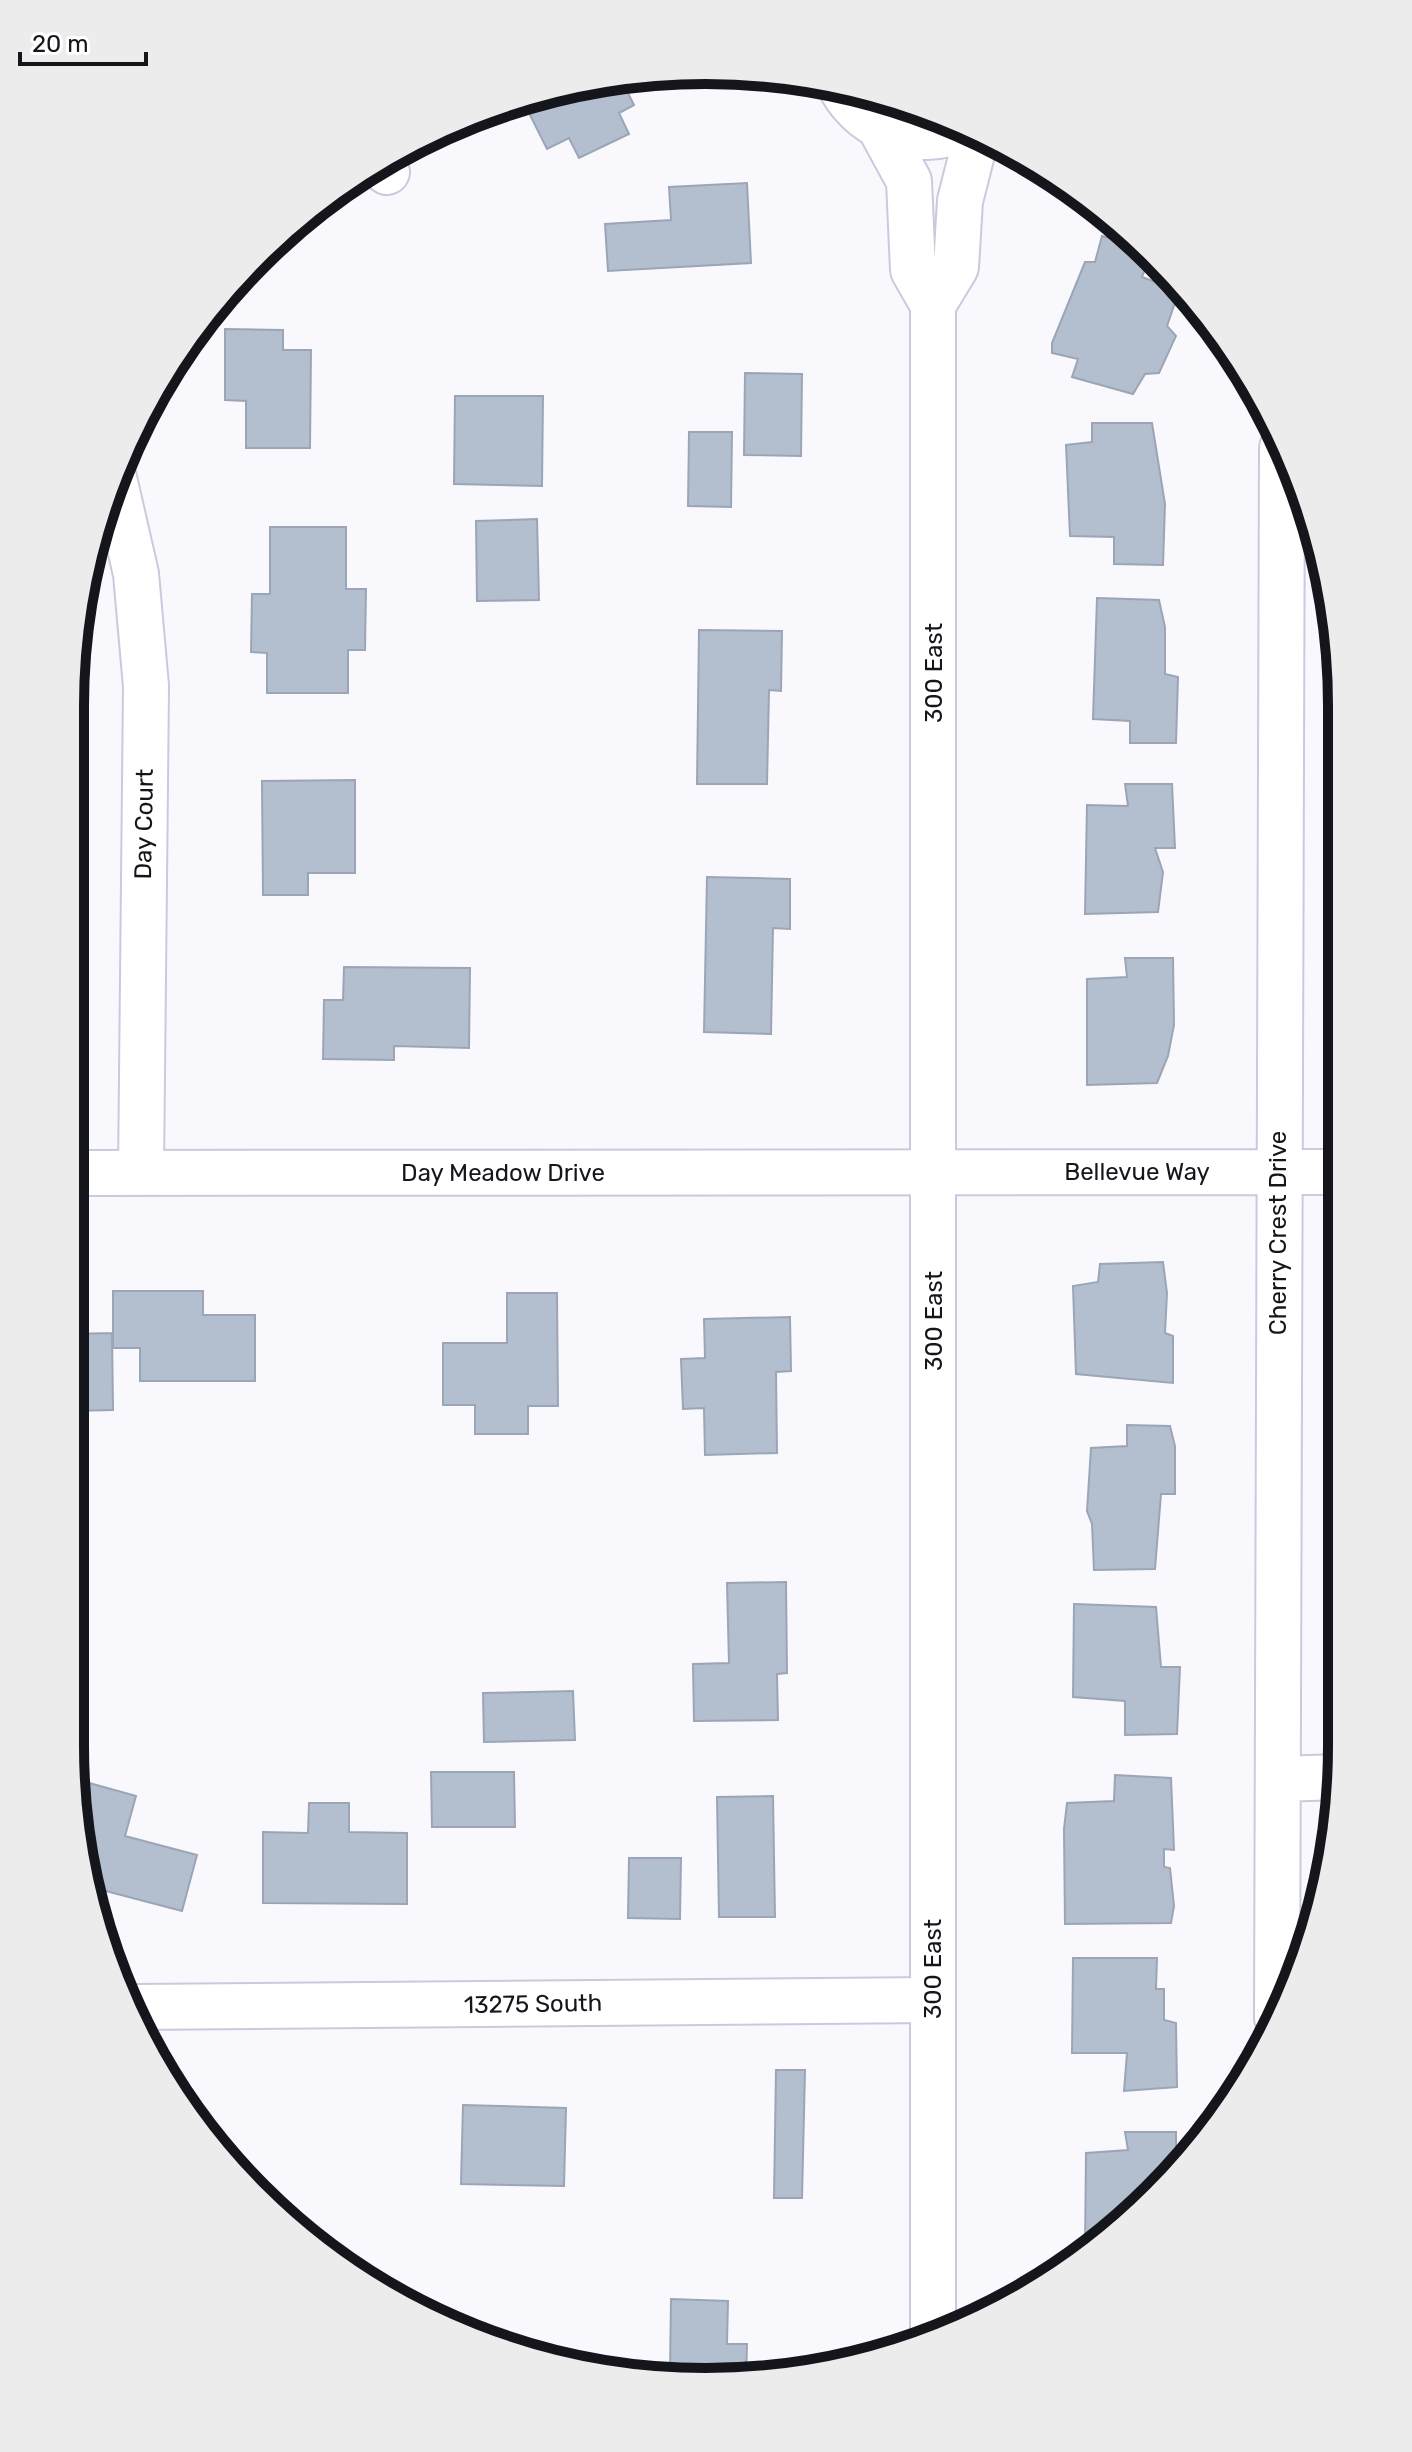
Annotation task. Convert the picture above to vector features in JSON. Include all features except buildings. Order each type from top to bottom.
[{"type":"street","points":[[851,101],[859,112],[879,126],[902,135],[926,138],[947,133]]},
{"type":"street","name":"300 East","points":[[879,126],[909,181],[913,270],[933,305],[933,2325]]},
{"type":"street","points":[[933,305],[956,267],[960,201],[974,145]]},
{"type":"street","name":"Cherry Crest Drive","points":[[1277,1992],[1282,470]]},
{"type":"street","name":"Day Court","points":[[119,500],[136,574],[146,686],[141,1173]]},
{"type":"street","name":"Bellevue Way","points":[[935,1172],[1328,1172]]},
{"type":"street","name":"Day Meadow Drive","points":[[84,1173],[935,1172]]},
{"type":"street","points":[[1278,1779],[1327,1777]]},
{"type":"street","name":"13275 South","points":[[142,2007],[933,2000]]}]
